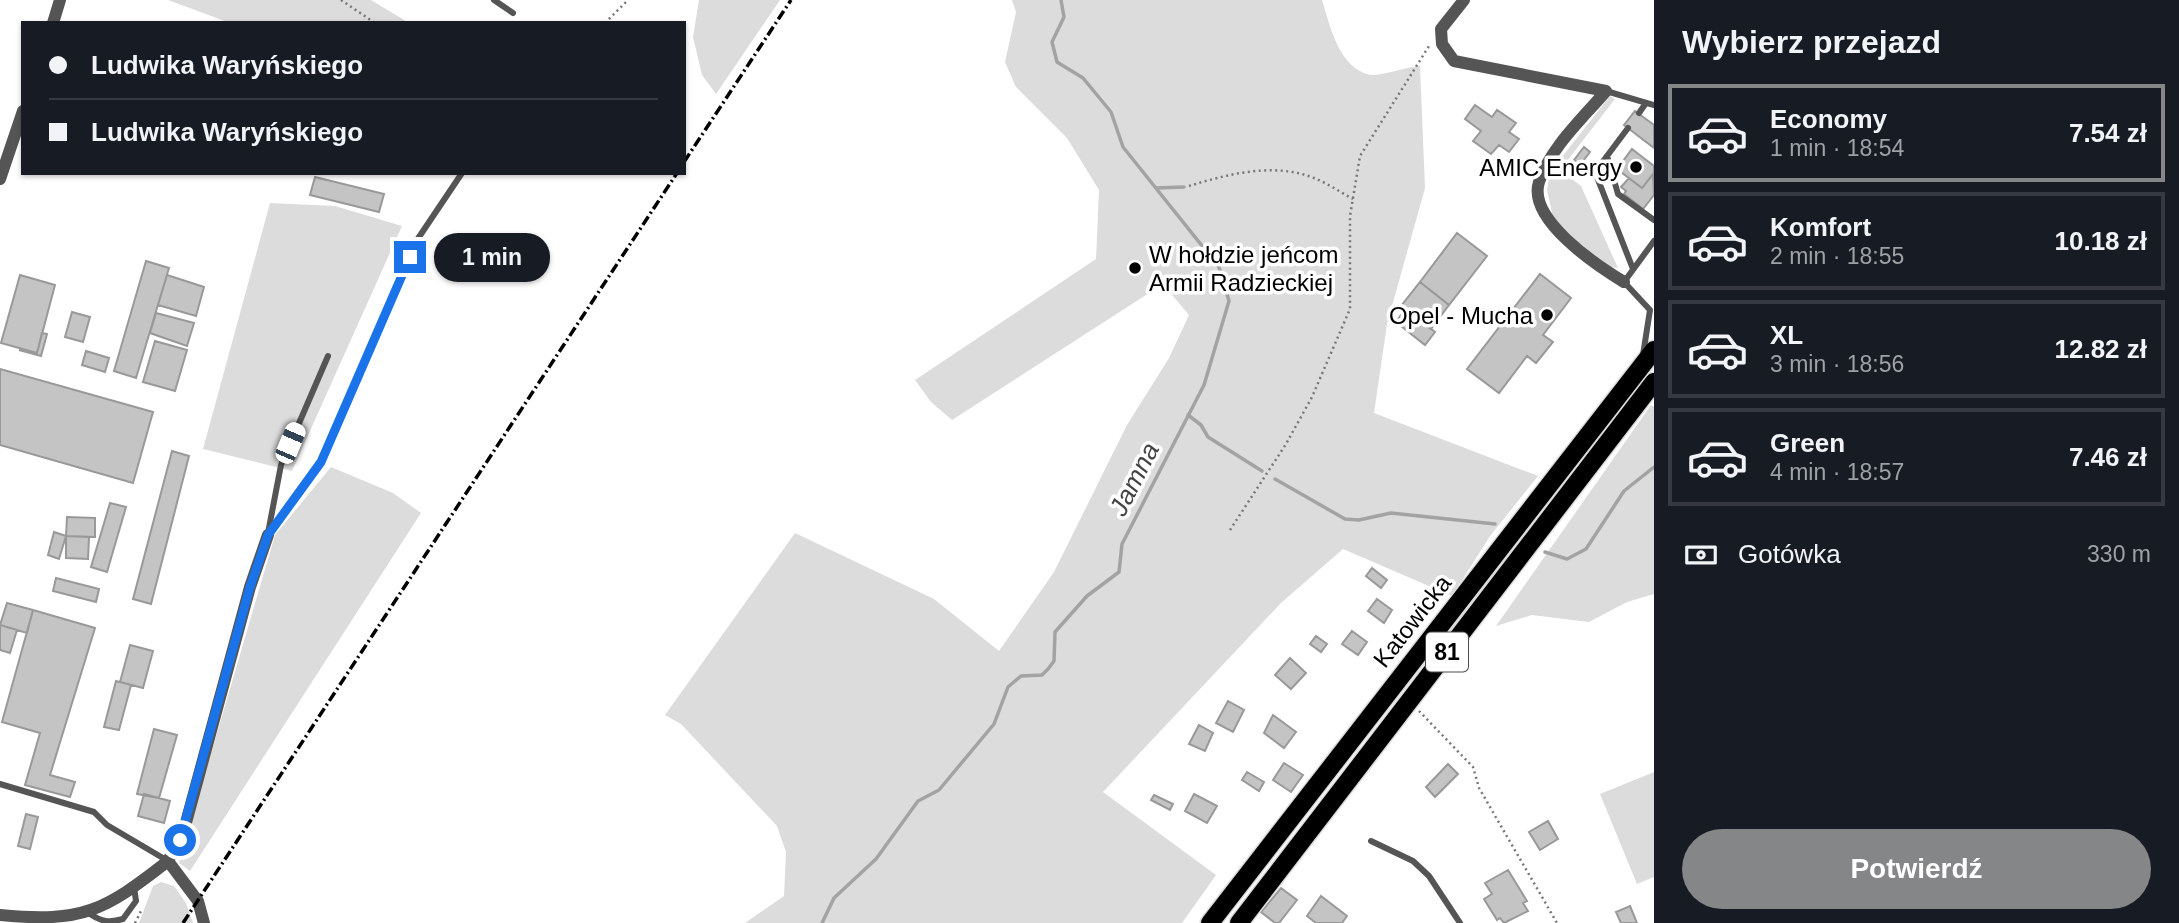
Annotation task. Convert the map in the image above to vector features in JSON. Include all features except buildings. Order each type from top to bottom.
[{"type":"main road","name":"Katowicka","points":[[1210,923],[1654,349]]},
{"type":"main road","name":"Katowicka","points":[[1239,923],[1654,382]]},
{"type":"street","points":[[54,21],[60,0]]},
{"type":"street","points":[[1462,1],[1441,29],[1442,44],[1454,61],[1606,91],[1557,149],[1538,183],[1543,216],[1597,265],[1624,282]]},
{"type":"street","points":[[0,179],[21,117]]},
{"type":"street","points":[[0,915],[59,920],[90,914],[134,887],[168,861],[184,830],[250,587],[268,535]]},
{"type":"street","points":[[168,861],[198,901],[204,923]]},
{"type":"lane","points":[[494,0],[513,13]]},
{"type":"lane","points":[[1606,91],[1650,104]]},
{"type":"lane","points":[[1639,113],[1650,104]]},
{"type":"lane","points":[[1628,128],[1595,172],[1633,269]]},
{"type":"lane","points":[[1607,156],[1618,194],[1654,220]]},
{"type":"lane","points":[[268,535],[321,462],[417,240],[461,175]]},
{"type":"lane","points":[[1641,366],[1650,310],[1624,282],[1654,241]]},
{"type":"lane","points":[[268,535],[281,465],[328,356]]},
{"type":"lane","points":[[0,784],[94,812],[107,825],[168,861]]},
{"type":"lane","points":[[1371,841],[1413,861],[1429,876],[1461,923]]},
{"type":"lane","points":[[90,914],[99,920],[123,919],[136,901],[134,887]]},
{"type":"path","points":[[341,0],[372,21]]},
{"type":"path","points":[[607,21],[628,0]]},
{"type":"path","points":[[1230,530],[1286,444],[1312,397],[1350,309],[1353,199],[1360,156],[1406,78],[1441,29]]},
{"type":"path","points":[[1189,186],[1232,173],[1287,171],[1314,178],[1353,199]]},
{"type":"path","points":[[1408,702],[1473,767],[1479,788],[1557,923]]},
{"type":"shaded area","points":[[168,0],[371,0],[406,21],[225,21]]},
{"type":"shaded area","points":[[699,0],[780,0],[716,94],[702,75],[693,37]]},
{"type":"shaded area","points":[[1012,0],[1322,0],[1338,45],[1351,64],[1360,71],[1375,75],[1420,66],[1425,188],[1387,324],[1374,413],[1538,476],[1490,536],[1452,596],[1343,549],[1281,603],[1103,792],[1216,875],[1182,923],[745,923],[784,896],[786,852],[777,826],[681,724],[665,715],[795,533],[934,599],[999,651],[1054,572],[1127,425],[1169,358],[1189,315],[1163,284],[952,420],[931,402],[915,380],[1096,259],[1099,190],[1067,138],[1016,87],[1005,62],[1016,12]]},
{"type":"shaded area","points":[[1610,96],[1615,99],[1560,170],[1581,186],[1618,268],[1604,266],[1554,222],[1547,190],[1550,172]]},
{"type":"shaded area","points":[[270,203],[335,206],[402,226],[292,471],[203,449]]},
{"type":"shaded area","points":[[1651,405],[1654,407],[1654,594],[1627,602],[1589,622],[1532,615],[1496,626]]},
{"type":"shaded area","points":[[331,467],[393,493],[421,513],[190,871],[179,863],[275,535]]},
{"type":"shaded area","points":[[1654,772],[1654,877],[1637,884],[1600,794]]},
{"type":"shaded area","points":[[161,882],[174,886],[186,903],[193,923],[139,923],[153,886]]},
{"type":"waterway","name":"Jamna","points":[[822,923],[834,898],[876,859],[918,801],[939,790],[994,724],[1008,687],[1021,676],[1042,675],[1048,669],[1054,661],[1055,632],[1087,596],[1119,572],[1122,544],[1204,385],[1229,301],[1219,267],[1123,147],[1111,112],[1083,78],[1057,62],[1052,42],[1064,17],[1061,0]]},
{"type":"waterway","points":[[1156,188],[1184,187]]},
{"type":"waterway","points":[[1188,415],[1201,425],[1208,437],[1262,471]]},
{"type":"waterway","points":[[1545,552],[1567,559],[1586,549],[1624,491],[1654,467]]},
{"type":"waterway","points":[[1275,479],[1345,519],[1359,520],[1391,513],[1495,524]]},
{"type":"railway","points":[[686,159],[791,0]]},
{"type":"railway","points":[[183,923],[676,175]]},
{"type":"place","name":"AMIC Energy","points":[[1636,167]]},
{"type":"place","name":"W hołdzie jeńcom Armii Radzieckiej","points":[[1135,268]]},
{"type":"place","name":"Opel - Mucha","points":[[1547,315]]},
{"type":"route","points":[[180,840],[250,587],[268,535],[321,462],[410,257]]}]
